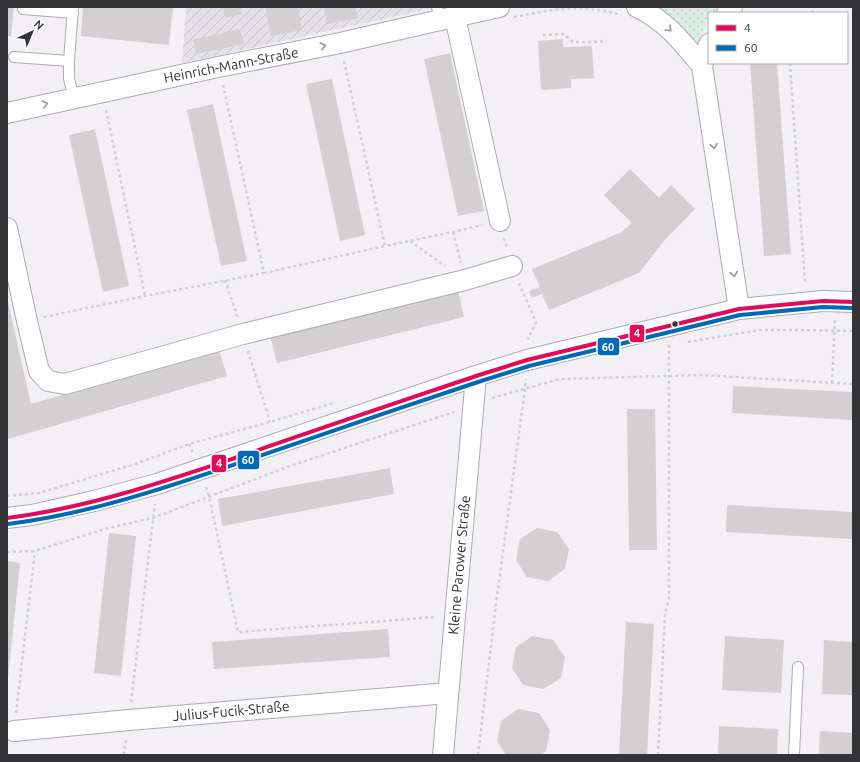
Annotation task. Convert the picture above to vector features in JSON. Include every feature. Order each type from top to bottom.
[{"type":"street","points":[[630,12],[645,10],[665,24],[702,66]]},
{"type":"street","name":"Heinrich-Mann-Straße","points":[[7,113],[218,66],[340,43],[444,15],[504,13]]},
{"type":"street","points":[[444,15],[500,221]]},
{"type":"street","points":[[708,47],[702,66],[739,310]]},
{"type":"street","points":[[7,228],[39,371],[48,381],[65,384],[243,334],[466,280],[512,266]]},
{"type":"street","points":[[7,518],[32,515],[94,502],[157,484],[527,360],[671,338],[739,310],[823,301],[844,302]]},
{"type":"street","name":"Kleine Parower Straße","points":[[443,755],[476,376]]},
{"type":"street","name":"Julius-Fucik-Straße","points":[[14,731],[448,693]]},
{"type":"lane","points":[[23,8],[73,10],[69,79],[74,98]]},
{"type":"lane","points":[[14,58],[69,61]]},
{"type":"lane","points":[[794,755],[798,667]]},
{"type":"path","points":[[504,13],[574,8],[617,13],[630,12]]},
{"type":"path","points":[[543,35],[564,34],[573,42],[607,41]]},
{"type":"path","points":[[340,43],[385,246]]},
{"type":"path","points":[[790,64],[805,285]]},
{"type":"path","points":[[218,66],[264,273]]},
{"type":"path","points":[[101,92],[145,296]]},
{"type":"path","points":[[27,321],[264,273],[500,221]]},
{"type":"path","points":[[453,232],[466,280]]},
{"type":"path","points":[[410,241],[466,280]]},
{"type":"path","points":[[832,383],[834,331],[844,302]]},
{"type":"path","points":[[682,343],[760,330],[853,331]]},
{"type":"path","points":[[658,755],[665,614],[669,599],[669,376],[671,338]]},
{"type":"path","points":[[478,755],[496,604],[525,388],[528,339]]},
{"type":"path","points":[[7,552],[35,551],[108,528],[153,518],[287,467],[474,405],[487,399],[560,379],[701,375],[853,384]]},
{"type":"path","points":[[7,496],[39,492],[135,464],[190,444],[266,424],[337,402]]},
{"type":"path","points":[[190,444],[209,496],[238,632],[455,616]]},
{"type":"path","points":[[124,755],[157,484]]},
{"type":"path","points":[[14,731],[35,551]]},
{"type":"shaded area","points":[[186,7],[439,7],[182,63]]},
{"type":"shaded area","points":[[649,7],[720,7],[715,12],[708,12],[708,22],[696,50]]},
{"type":"building","points":[[7,7],[14,7],[11,36],[7,36]]},
{"type":"building","points":[[83,7],[173,7],[169,45],[81,36]]},
{"type":"building","points":[[223,7],[240,7],[242,14],[225,18]]},
{"type":"building","points":[[265,7],[298,7],[302,30],[271,36]]},
{"type":"building","points":[[324,7],[355,7],[358,18],[327,24]]},
{"type":"building","points":[[240,29],[244,44],[196,54],[193,40]]},
{"type":"building","points":[[563,39],[563,47],[592,46],[594,78],[571,79],[571,88],[541,90],[538,41]]},
{"type":"building","points":[[450,53],[484,211],[458,216],[424,59]]},
{"type":"building","points":[[750,64],[777,64],[791,254],[764,256]]},
{"type":"building","points":[[332,79],[365,235],[340,241],[306,84]]},
{"type":"building","points":[[213,104],[247,261],[221,266],[187,110]]},
{"type":"building","points":[[95,129],[129,286],[103,292],[69,135]]},
{"type":"building","points":[[630,169],[659,198],[671,185],[695,209],[664,241],[639,273],[549,310],[542,294],[531,298],[529,291],[540,287],[532,269],[622,232],[632,223],[604,195]]},
{"type":"building","points":[[458,290],[464,317],[277,363],[270,336]]},
{"type":"building","points":[[7,297],[31,404],[219,350],[227,376],[8,439]]},
{"type":"building","points":[[733,386],[853,392],[853,420],[732,413]]},
{"type":"building","points":[[627,409],[655,409],[657,550],[629,550]]},
{"type":"building","points":[[390,468],[394,494],[222,526],[218,499]]},
{"type":"building","points":[[727,505],[853,512],[853,539],[726,532]]},
{"type":"building","points":[[537,528],[557,532],[569,549],[565,569],[548,581],[527,577],[516,560],[520,539]]},
{"type":"building","points":[[109,533],[136,536],[121,676],[94,673]]},
{"type":"building","points":[[7,561],[20,563],[8,678],[7,678]]},
{"type":"building","points":[[626,622],[654,624],[647,755],[619,755]]},
{"type":"building","points":[[388,629],[390,657],[214,669],[212,642]]},
{"type":"building","points":[[533,636],[553,640],[565,657],[561,678],[543,689],[523,685],[512,668],[516,647]]},
{"type":"building","points":[[725,636],[784,640],[781,693],[722,690]]},
{"type":"building","points":[[824,640],[853,642],[853,695],[822,694]]},
{"type":"building","points":[[518,709],[539,713],[550,730],[546,751],[540,755],[506,755],[497,741],[501,721]]},
{"type":"building","points":[[719,726],[778,729],[777,755],[718,755]]},
{"type":"building","points":[[820,731],[853,733],[853,755],[819,755]]},
{"type":"transit line","name":"4","points":[[7,518],[67,508],[156,484],[527,360],[739,309],[823,301],[853,302]]},
{"type":"transit line","name":"60","points":[[8,524],[68,514],[158,490],[529,366],[740,315],[823,307],[853,308]]}]
